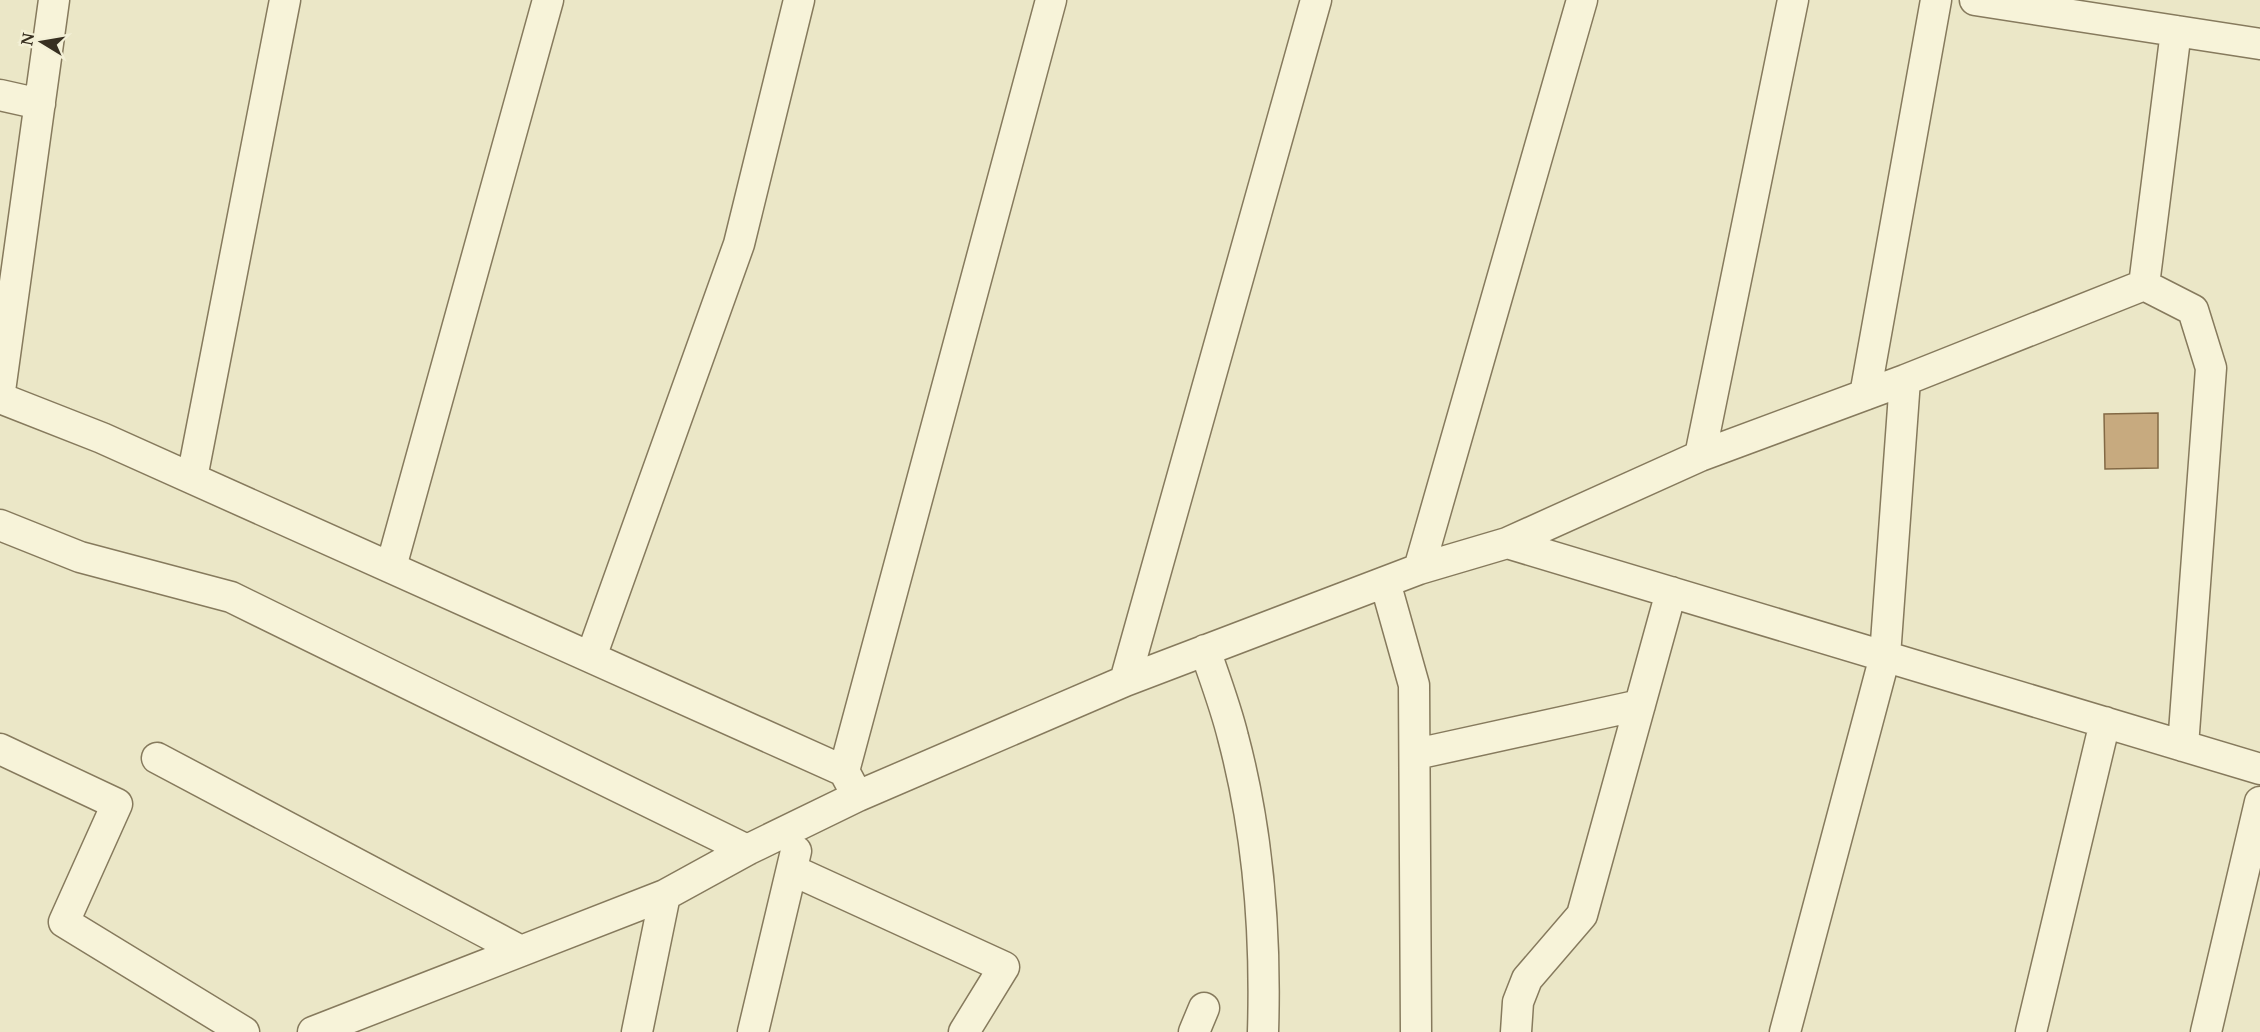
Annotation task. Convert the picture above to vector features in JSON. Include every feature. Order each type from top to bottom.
[{"type":"street","points":[[0,391],[54,0]]},
{"type":"street","points":[[192,478],[285,0]]},
{"type":"street","points":[[391,567],[548,0]]},
{"type":"street","points":[[591,657],[739,244],[799,0]]},
{"type":"street","points":[[844,771],[1051,0]]},
{"type":"street","points":[[1125,681],[1316,0]]},
{"type":"street","points":[[1419,569],[1582,0]]},
{"type":"street","points":[[1700,456],[1793,0]]},
{"type":"street","points":[[1865,395],[1936,0]]},
{"type":"street","points":[[1975,0],[2047,6],[2176,32],[2260,44]]},
{"type":"street","points":[[2144,285],[2176,32]]},
{"type":"street","points":[[0,95],[40,104]]},
{"type":"street","points":[[313,1032],[665,895],[747,850],[858,796],[1125,681],[1419,569],[1507,543],[1700,456],[1905,380],[2144,285],[2193,310],[2211,368],[2184,746]]},
{"type":"street","points":[[1785,1032],[1885,656],[1905,380]]},
{"type":"street","points":[[0,398],[102,438],[844,771],[858,796]]},
{"type":"street","points":[[0,525],[80,557],[231,597],[747,850]]},
{"type":"street","points":[[1507,543],[2260,769]]},
{"type":"street","points":[[1385,582],[1414,686],[1416,1032]]},
{"type":"street","points":[[1516,1032],[1518,1002],[1527,979],[1582,915],[1671,591]]},
{"type":"street","points":[[1205,650],[1233,738],[1253,837],[1264,985],[1263,1032]]},
{"type":"street","points":[[1416,754],[1640,705]]},
{"type":"street","points":[[2031,1032],[2105,722]]},
{"type":"street","points":[[0,749],[117,804],[64,922],[244,1032]]},
{"type":"street","points":[[157,758],[521,951]]},
{"type":"street","points":[[2206,1032],[2260,802]]},
{"type":"street","points":[[753,1032],[802,824]]},
{"type":"street","points":[[792,870],[1004,967],[964,1032]]},
{"type":"street","points":[[637,1032],[665,895]]},
{"type":"building","points":[[2158,413],[2158,468],[2105,469],[2104,414]]}]
